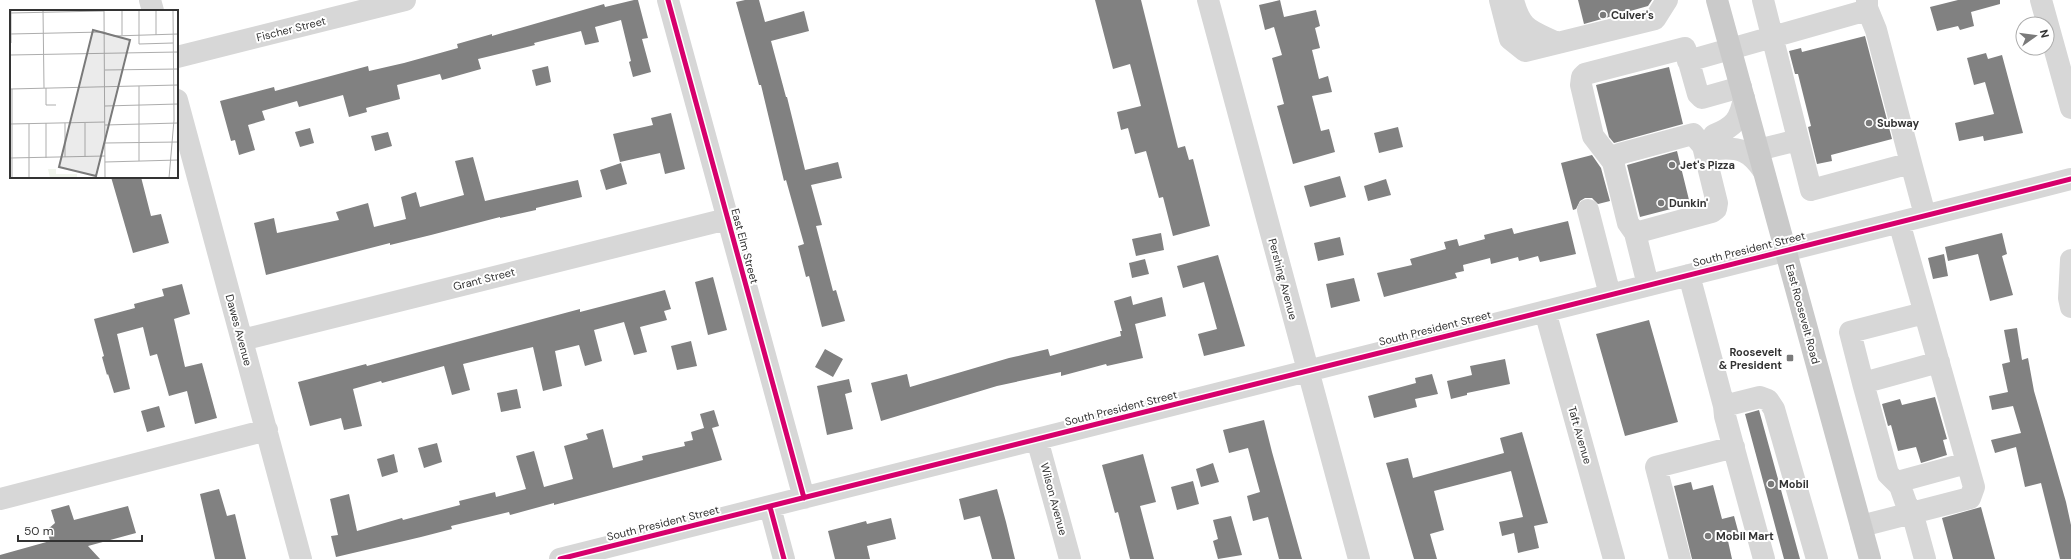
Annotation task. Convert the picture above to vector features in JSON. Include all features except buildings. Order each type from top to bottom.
[{"type":"main road","name":"East Roosevelt Road","points":[[1717,0],[1870,559]]},
{"type":"street","points":[[150,0],[153,10]]},
{"type":"street","name":"Fischer Street","points":[[178,57],[405,0]]},
{"type":"street","name":"East Elm Street","points":[[668,0],[804,498]]},
{"type":"street","name":"Pershing Avenue","points":[[1208,0],[1359,559]]},
{"type":"street","points":[[1500,0],[1510,39],[1525,51],[1655,19],[1667,0]]},
{"type":"street","points":[[1513,0],[1518,16],[1525,27],[1557,43]]},
{"type":"street","points":[[1763,0],[1811,190],[1911,163]]},
{"type":"street","points":[[2041,0],[2071,108]]},
{"type":"street","points":[[1688,61],[1772,37],[1867,4],[1876,30],[1925,215]]},
{"type":"street","points":[[1635,233],[1712,212],[1716,209],[1717,203],[1707,145],[1714,136],[1725,131],[1737,122],[1742,110],[1742,93],[1702,98],[1698,94],[1685,48],[1585,74],[1582,77],[1581,85],[1593,136],[1613,162],[1628,223],[1635,233],[1648,285]]},
{"type":"street","name":"Dawes Avenue","points":[[178,108],[181,132],[242,340],[301,559]]},
{"type":"street","points":[[1613,162],[1619,154],[1693,134],[1707,145],[1717,148],[1744,150],[1761,160],[1798,140]]},
{"type":"street","name":"South President Street","points":[[560,559],[2071,179]]},
{"type":"street","points":[[1588,210],[1610,295]]},
{"type":"street","name":"Grant Street","points":[[242,340],[727,218]]},
{"type":"street","points":[[1861,526],[1970,498],[1974,487],[1898,222]]},
{"type":"street","points":[[2071,260],[2069,273],[2071,307]]},
{"type":"street","points":[[1689,275],[1764,559]]},
{"type":"street","name":"Taft Avenue","points":[[1545,311],[1614,559]]},
{"type":"street","points":[[1924,313],[1850,332],[1888,474],[1900,486],[1906,503],[1912,512],[1925,559]]},
{"type":"street","points":[[1864,383],[1939,362]]},
{"type":"street","points":[[1724,406],[1760,397],[1768,400],[1774,409],[1816,559]]},
{"type":"street","points":[[0,499],[267,430]]},
{"type":"street","name":"Wilson Avenue","points":[[1037,439],[1070,559]]},
{"type":"street","points":[[1680,559],[1656,467],[1734,446]]},
{"type":"street","points":[[1897,482],[1967,463]]},
{"type":"street","points":[[770,506],[784,559]]},
{"type":"cycle path","points":[[668,0],[804,498]]},
{"type":"cycle path","points":[[560,559],[2071,179]]},
{"type":"cycle path","points":[[770,507],[784,559]]},
{"type":"place","name":"Culver's","points":[[1603,15]]},
{"type":"place","name":"Subway","points":[[1869,123]]},
{"type":"place","name":"Jet's Pizza","points":[[1672,165]]},
{"type":"place","name":"Dunkin'","points":[[1661,203]]},
{"type":"place","name":"Roosevelt & President","points":[[1790,358]]},
{"type":"place","name":"Mobil","points":[[1771,484]]},
{"type":"place","name":"Mobil Mart","points":[[1708,536]]}]
